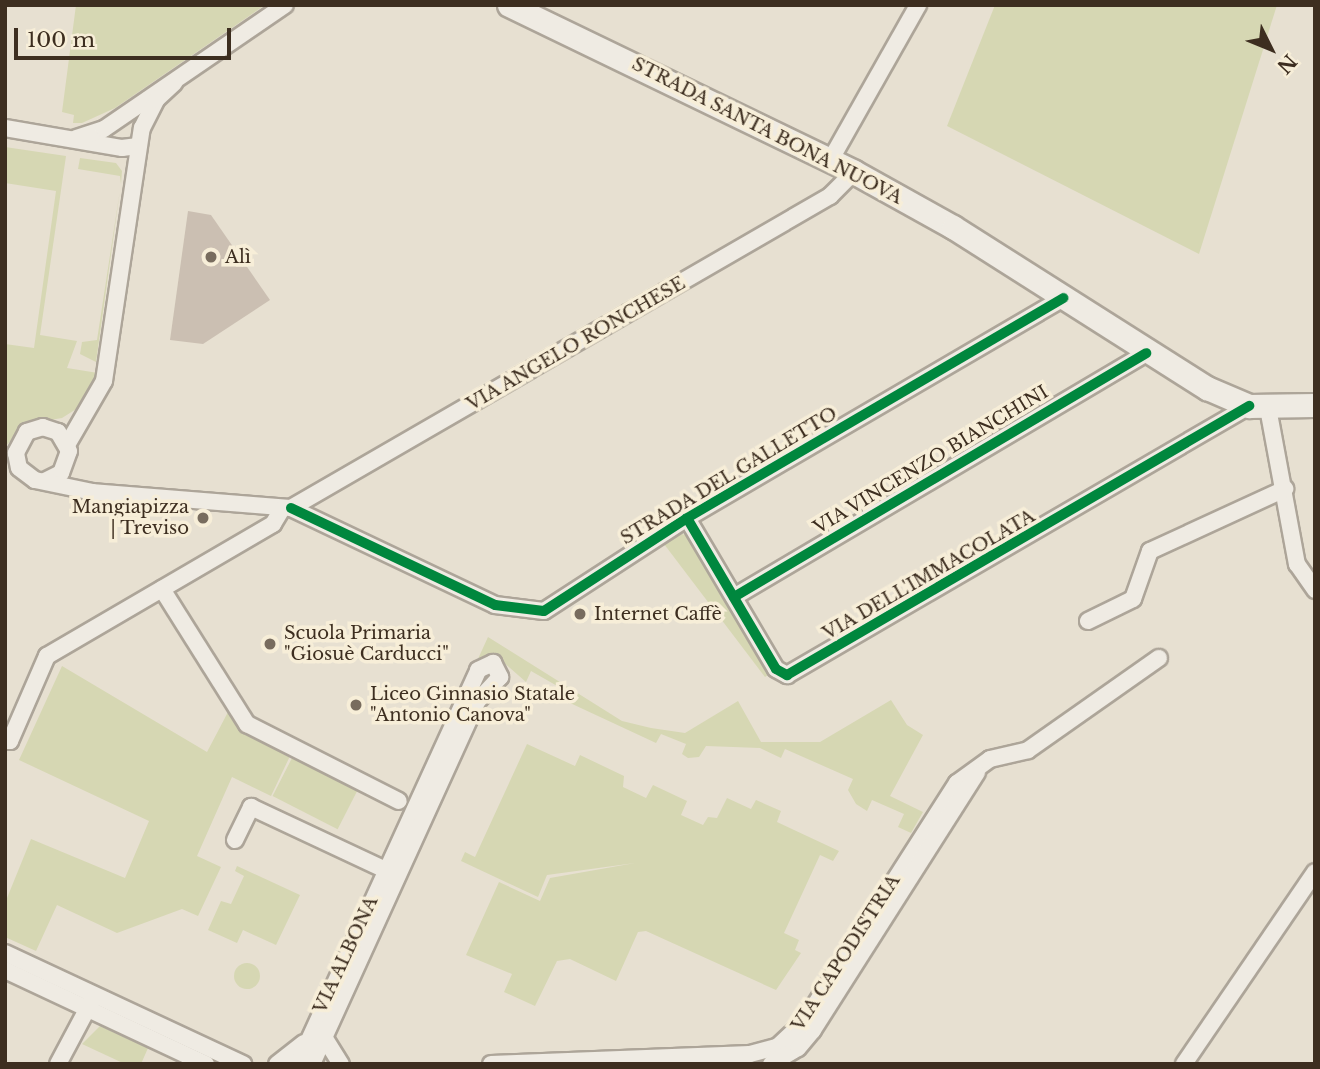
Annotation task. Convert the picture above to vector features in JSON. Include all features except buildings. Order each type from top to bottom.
[{"type":"street","points":[[76,138],[104,129],[285,5]]},
{"type":"street","name":"STRADA SANTA BONA NUOVA","points":[[509,5],[831,159],[1063,298],[1146,353],[1258,407]]},
{"type":"street","points":[[831,159],[918,5]]},
{"type":"street","points":[[89,409],[27,432],[11,451],[16,460],[37,479],[61,473],[68,451],[89,409],[107,370],[139,144],[147,114],[174,83]]},
{"type":"street","points":[[5,128],[76,138],[109,146],[139,144]]},
{"type":"street","points":[[104,129],[123,129],[139,144]]},
{"type":"street","points":[[109,146],[135,170]]},
{"type":"street","name":"VIA ANGELO RONCHESE","points":[[287,509],[830,196],[855,172]]},
{"type":"street","name":"STRADA DEL GALLETTO","points":[[5,477],[37,479],[109,493],[287,509],[495,605],[531,611],[563,603],[687,518],[1063,298]]},
{"type":"street","name":"VIA VINCENZO BIANCHINI","points":[[734,597],[1146,353]]},
{"type":"street","points":[[1315,405],[1258,407],[1285,489],[1297,564],[1315,590]]},
{"type":"street","name":"VIA DELL'IMMACOLATA","points":[[687,518],[776,669],[793,673],[1258,407]]},
{"type":"street","points":[[43,427],[58,432],[68,451]]},
{"type":"street","name":"STRADA DEL GALLETTO","points":[[68,451],[83,481],[109,493]]},
{"type":"street","points":[[1088,621],[1136,596],[1150,551],[1285,489]]},
{"type":"street","points":[[242,539],[257,506]]},
{"type":"street","points":[[5,741],[10,741],[47,656],[242,539],[273,524],[287,509]]},
{"type":"street","points":[[162,589],[247,724],[399,800]]},
{"type":"street","name":"VIA CAPODISTRIA","points":[[491,1064],[750,1054],[777,1047],[804,1022],[957,783],[984,762],[1028,750],[1159,658]]},
{"type":"street","name":"VIA ALBONA","points":[[298,1064],[306,1041],[391,872],[477,702],[500,677],[493,663],[478,670],[391,872],[312,1064]]},
{"type":"street","name":"VIA CAPODISTRIA","points":[[771,1064],[798,1048],[813,1030],[984,762]]},
{"type":"street","points":[[235,840],[251,807],[391,872]]},
{"type":"street","points":[[1184,1064],[1315,872]]},
{"type":"street","points":[[5,953],[206,1064]]},
{"type":"street","points":[[5,970],[91,1001],[243,1064]]},
{"type":"street","points":[[58,1064],[91,1001]]},
{"type":"street","name":"VIA ALBONA","points":[[324,1037],[341,1064]]},
{"type":"street","name":"VIA ALBONA","points":[[277,1064],[306,1041]]},
{"type":"green space","points":[[76,5],[265,5],[115,108],[82,123],[73,123],[74,115],[62,112]]},
{"type":"green space","points":[[995,5],[1277,5],[1199,254],[947,126]]},
{"type":"green space","points":[[5,147],[66,156],[40,335],[77,341],[67,368],[98,373],[81,406],[62,418],[26,424],[5,447],[5,344],[34,348],[56,191],[5,183]]},
{"type":"green space","points":[[80,158],[116,163],[122,171],[121,184],[120,176],[78,169]]},
{"type":"green space","points":[[120,190],[96,362],[80,354],[82,342],[97,340]]},
{"type":"green space","points":[[682,534],[691,537],[771,673],[765,677],[664,544]]},
{"type":"green space","points":[[488,637],[622,721],[651,728],[685,733],[738,701],[761,742],[820,742],[891,700],[907,725],[923,735],[890,796],[923,812],[911,833],[898,827],[904,814],[872,800],[867,811],[856,804],[848,790],[853,779],[785,749],[781,758],[760,748],[706,746],[699,757],[688,758],[682,754],[686,744],[661,734],[656,743],[555,696],[559,687],[531,671],[526,682],[495,655],[484,657],[472,672]]},
{"type":"green space","points":[[62,666],[207,752],[228,712],[239,726],[291,754],[271,796],[232,777],[197,856],[221,867],[198,916],[182,909],[117,933],[57,905],[36,951],[5,937],[5,903],[31,839],[125,878],[149,821],[19,760]]},
{"type":"green space","points":[[527,744],[575,766],[580,755],[624,776],[623,787],[646,798],[653,785],[687,801],[681,815],[703,825],[708,817],[717,818],[727,798],[751,809],[756,800],[781,811],[777,822],[839,851],[833,861],[820,855],[784,933],[799,940],[795,950],[801,953],[776,990],[646,931],[638,932],[616,981],[570,959],[557,961],[535,1006],[504,992],[512,974],[466,955],[499,882],[540,901],[550,878],[635,863],[547,875],[538,897],[461,861],[465,852],[475,857]]},
{"type":"green space","points":[[293,756],[358,789],[338,829],[273,796]]},
{"type":"green space","points":[[237,866],[300,895],[276,945],[243,930],[237,943],[208,930],[221,901],[231,904],[244,876],[235,871]]},
{"type":"green space","points":[[247,963],[256,967],[260,976],[256,985],[247,989],[238,985],[234,976],[238,967]]},
{"type":"green space","points":[[100,1026],[148,1048],[141,1064],[125,1064],[82,1044]]},
{"type":"cycle path","points":[[291,508],[495,605],[544,611],[687,518],[1063,298]]},
{"type":"cycle path","points":[[734,597],[1146,353]]},
{"type":"cycle path","points":[[687,518],[776,669],[787,675],[1249,406]]},
{"type":"place","name":"Alì","points":[[211,257]]},
{"type":"place","name":"Mangiapizza | Treviso","points":[[203,518]]},
{"type":"place","name":"Internet Caffè","points":[[580,614]]},
{"type":"place","name":"Scuola Primaria \"Giosuè Carducci\"","points":[[270,644]]},
{"type":"place","name":"Liceo Ginnasio Statale \"Antonio Canova\"","points":[[356,705]]}]
